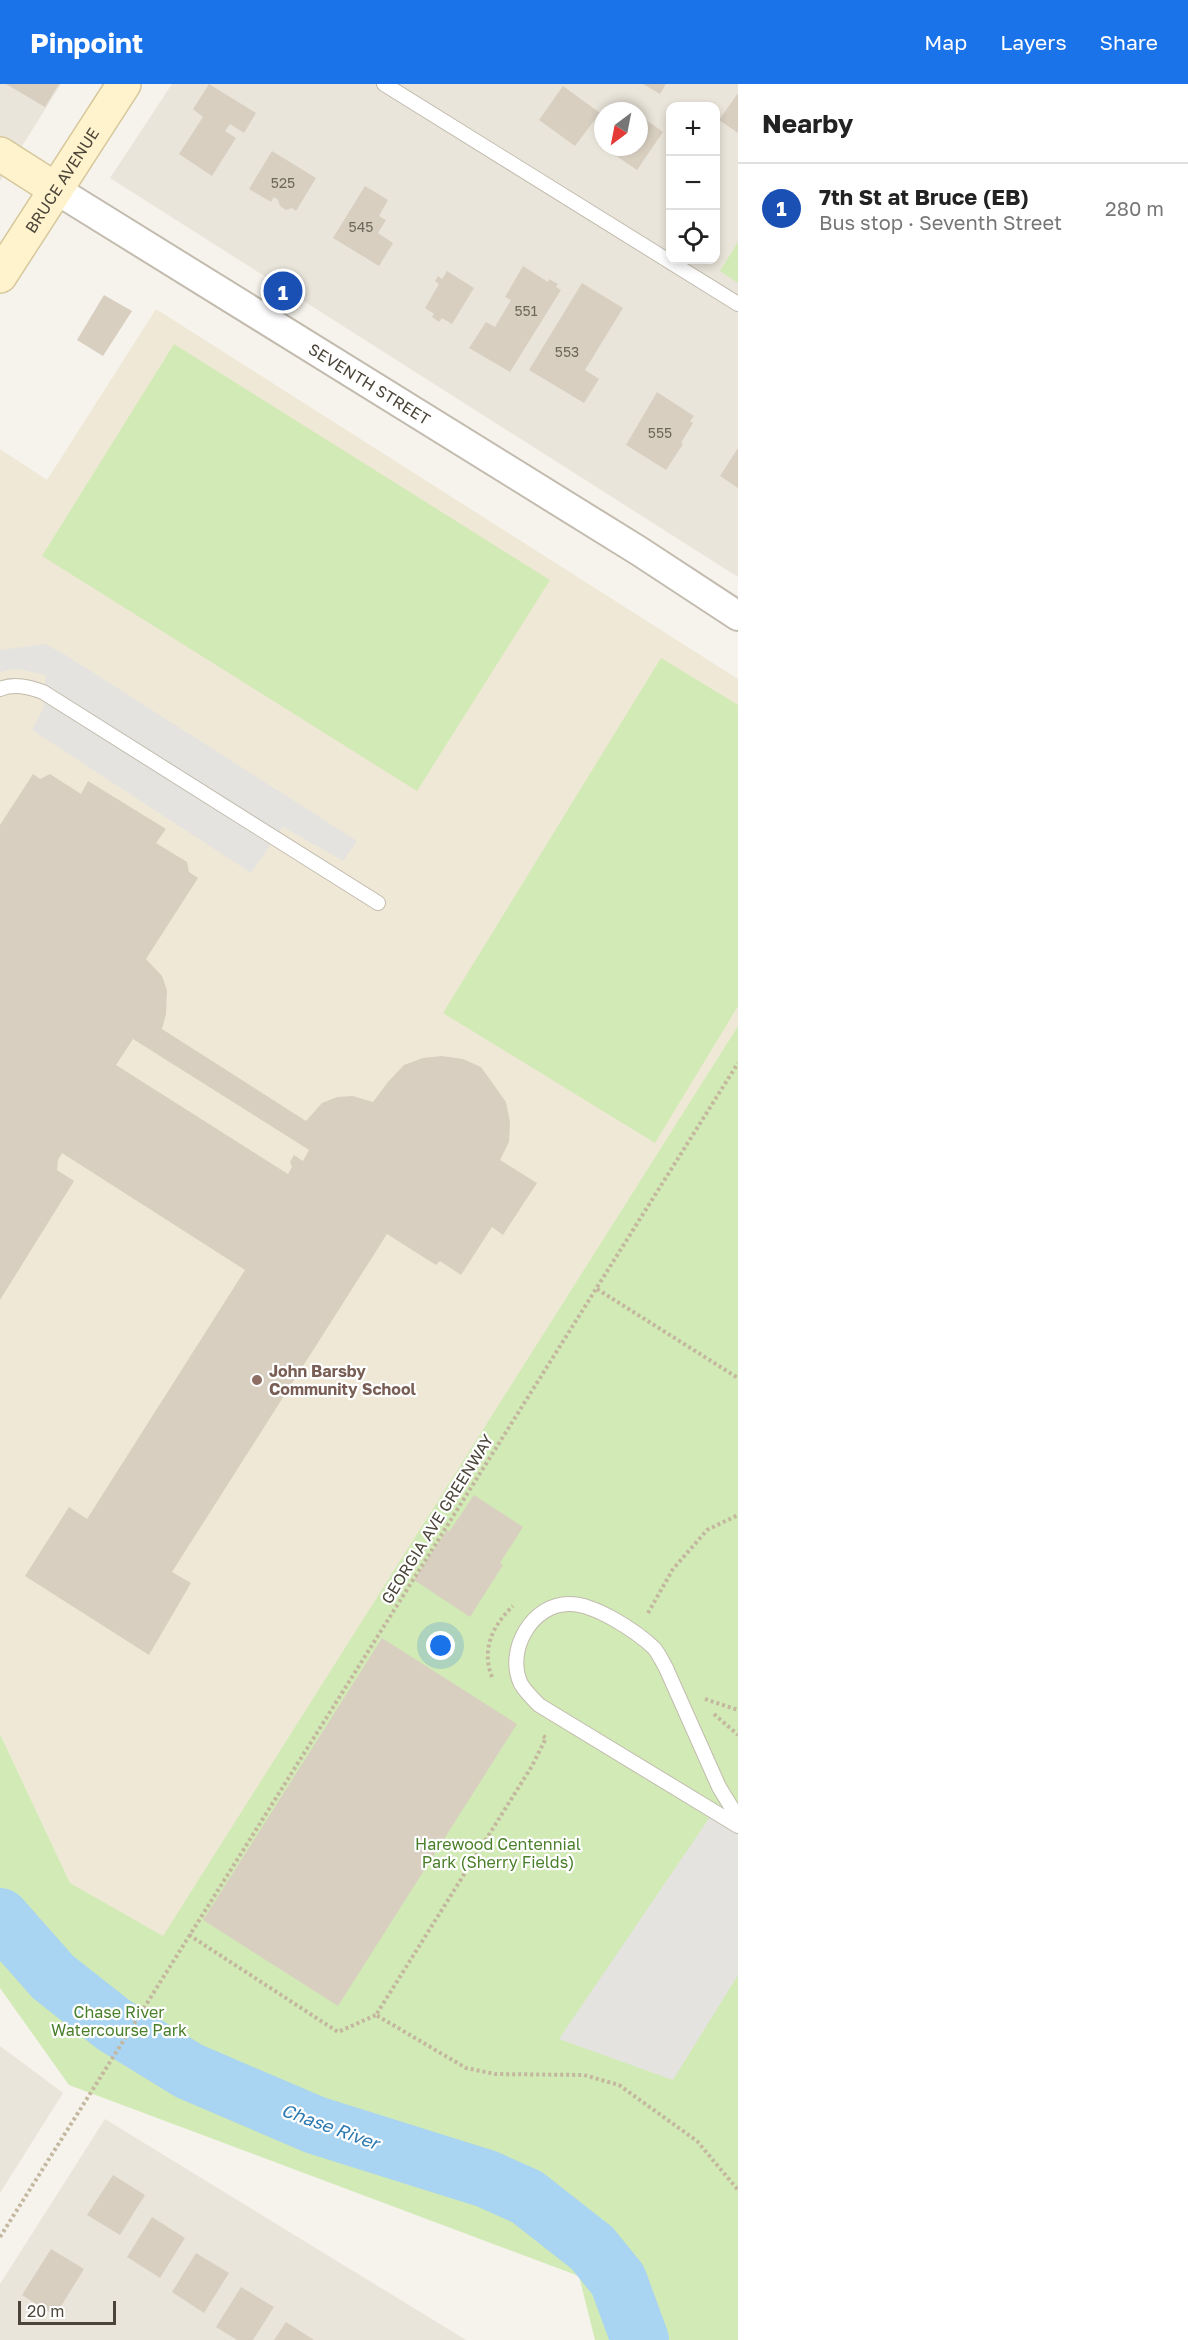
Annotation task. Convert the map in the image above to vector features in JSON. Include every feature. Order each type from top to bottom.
[{"type":"street","name":"BRUCE AVENUE","points":[[0,276],[124,84]]},
{"type":"street","name":"SEVENTH STREET","points":[[0,154],[629,545],[738,616]]},
{"type":"lane","points":[[384,84],[738,304]]},
{"type":"lane","points":[[0,689],[6,686],[25,686],[43,692],[378,903]]},
{"type":"lane","points":[[738,1818],[719,1787],[656,1650],[639,1635],[591,1608],[568,1603],[543,1611],[522,1634],[515,1659],[521,1684],[539,1705],[738,1826]]},
{"type":"path","name":"GEORGIA AVE GREENWAY","points":[[0,2237],[738,1063]]},
{"type":"path","points":[[597,1289],[738,1378]]},
{"type":"path","points":[[646,1617],[673,1569],[706,1530],[738,1515]]},
{"type":"path","points":[[496,1685],[488,1668],[489,1642],[498,1621],[517,1602]]},
{"type":"path","points":[[640,1613],[652,1621]]},
{"type":"path","points":[[701,1703],[700,1697],[738,1710]]},
{"type":"path","points":[[708,1710],[738,1735]]},
{"type":"path","points":[[189,1935],[338,2032],[376,2015],[532,1766],[546,1738],[538,1732]]},
{"type":"path","points":[[376,2015],[466,2068],[495,2074],[584,2075],[619,2085],[697,2140],[738,2190]]},
{"type":"shaded area","points":[[0,84],[61,84],[0,181]]},
{"type":"shaded area","points":[[172,84],[738,84],[738,577],[110,178]]},
{"type":"shaded area","name":"John Barsby Community School","points":[[156,309],[738,679],[738,1026],[163,1937],[70,1883],[0,1734],[0,449],[47,480]]},
{"type":"shaded area","points":[[45,644],[357,841],[343,861],[283,827],[251,873],[32,730],[43,709],[46,675],[16,669],[0,672],[0,650]]},
{"type":"shaded area","points":[[714,1811],[738,1825],[738,1975],[673,2080],[559,2039]]},
{"type":"shaded area","points":[[0,2046],[63,2093],[0,2193]]},
{"type":"shaded area","points":[[105,2119],[466,2340],[0,2340],[0,2284]]},
{"type":"green space","points":[[738,242],[738,283],[720,271]]},
{"type":"green space","points":[[174,344],[550,580],[417,791],[42,556]]},
{"type":"green space","points":[[661,658],[738,705],[738,1006],[655,1143],[443,1013]]},
{"type":"green space","name":"Harewood Centennial Park (Sherry Fields)","points":[[738,1026],[738,2340],[595,2340],[579,2276],[69,2085],[0,1988],[0,1734],[70,1883],[163,1936]]},
{"type":"building","points":[[6,84],[59,84],[45,107]]},
{"type":"building","points":[[209,84],[256,113],[244,133],[230,124],[225,131],[236,138],[212,176],[179,154],[203,117],[193,109]]},
{"type":"building","points":[[643,84],[666,84],[660,94]]},
{"type":"building","points":[[563,86],[594,109],[594,121],[575,146],[539,120]]},
{"type":"building","points":[[738,93],[738,133],[720,119]]},
{"type":"building","points":[[648,121],[663,132],[648,154]]},
{"type":"building","points":[[272,151],[316,178],[296,211],[292,208],[286,210],[274,197],[271,202],[249,189]]},
{"type":"building","points":[[616,156],[647,156],[637,170]]},
{"type":"building","points":[[365,186],[388,200],[379,216],[386,220],[378,233],[393,243],[379,266],[333,238]]},
{"type":"building","points":[[523,266],[548,282],[549,279],[558,284],[556,287],[561,290],[510,372],[469,348],[486,322],[495,327],[511,300],[505,297]]},
{"type":"building","points":[[447,271],[474,288],[452,324],[442,318],[439,322],[432,317],[434,314],[425,308],[439,284],[435,281],[438,276],[442,279]]},
{"type":"building","points":[[582,283],[623,308],[585,370],[599,379],[584,403],[529,370]]},
{"type":"building","points":[[104,295],[132,311],[103,356],[77,340]]},
{"type":"building","points":[[657,392],[694,416],[690,421],[693,423],[681,443],[683,444],[666,470],[626,445]]},
{"type":"building","points":[[738,448],[738,488],[720,476]]},
{"type":"building","points":[[33,774],[40,779],[50,774],[81,794],[88,781],[166,829],[156,843],[187,862],[189,872],[198,878],[146,959],[162,976],[167,990],[166,1014],[162,1029],[306,1121],[322,1103],[337,1097],[353,1096],[373,1102],[404,1065],[423,1058],[442,1056],[463,1059],[481,1067],[506,1102],[510,1122],[509,1142],[500,1160],[537,1183],[503,1235],[492,1227],[461,1275],[440,1261],[436,1265],[387,1234],[172,1572],[191,1583],[149,1655],[25,1576],[69,1507],[87,1519],[245,1270],[62,1153],[58,1160],[57,1170],[74,1181],[0,1300],[0,825]],"holes":[[[133,1039],[309,1150],[303,1161],[294,1155],[288,1174],[116,1065]]]},
{"type":"building","points":[[474,1495],[523,1527],[500,1563],[503,1565],[470,1617],[414,1580],[447,1530],[449,1532]]},
{"type":"building","points":[[382,1638],[517,1724],[338,2006],[203,1920]]},
{"type":"building","points":[[113,2175],[145,2195],[120,2235],[87,2215]]},
{"type":"building","points":[[152,2217],[185,2238],[160,2278],[127,2257]]},
{"type":"building","points":[[51,2249],[84,2269],[55,2316],[22,2295]]},
{"type":"building","points":[[196,2253],[229,2273],[204,2313],[172,2292]]},
{"type":"building","points":[[241,2287],[274,2307],[253,2340],[237,2340],[216,2327]]},
{"type":"building","points":[[286,2322],[314,2340],[274,2340]]},
{"type":"waterway","name":"Chase River","points":[[0,1917],[53,1977],[114,2025],[189,2071],[315,2125],[487,2179],[527,2197],[592,2248],[618,2280],[640,2340]]},
{"type":"place","name":"7th St at Bruce (EB)","points":[[283,291]]},
{"type":"place","name":"John Barsby Community School","points":[[257,1380]]},
{"type":"park label","name":"Chase River Watercourse Park","points":[[119,2021]]}]
